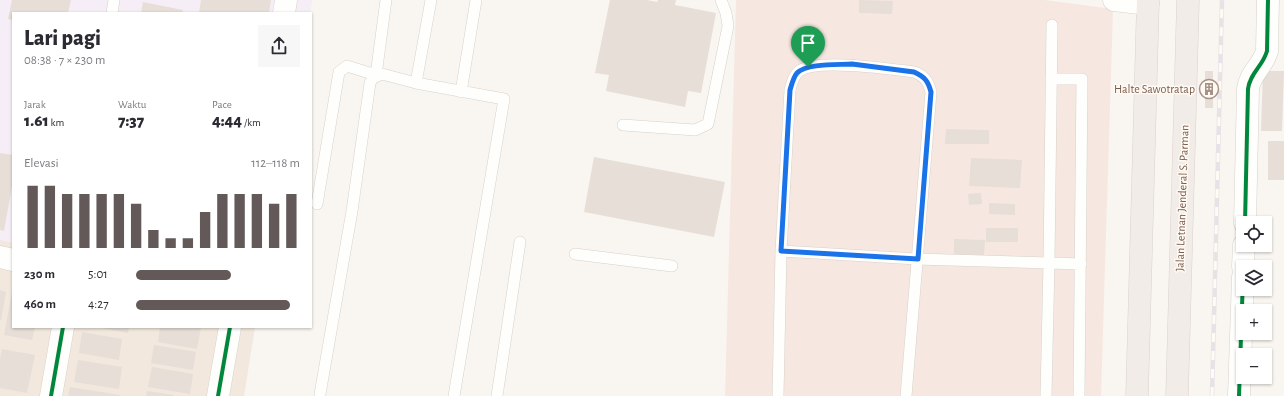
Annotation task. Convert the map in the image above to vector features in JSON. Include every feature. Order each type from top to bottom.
[{"type":"highway","name":"Jalan Letnan Jenderal S. Parman","points":[[1177,396],[1188,0]]},
{"type":"highway","points":[[1137,396],[1148,2]]},
{"type":"street","points":[[284,12],[286,0]]},
{"type":"street","points":[[1114,0],[1148,2]]},
{"type":"street","points":[[1245,216],[1248,89],[1251,76],[1265,59],[1268,51],[1268,0]]},
{"type":"street","points":[[0,257],[12,260]]},
{"type":"street","points":[[1239,396],[1242,296]]},
{"type":"street","points":[[51,396],[63,328]]},
{"type":"street","points":[[218,396],[230,328]]},
{"type":"lane","points":[[112,12],[114,0]]},
{"type":"lane","points":[[320,394],[352,211],[370,83],[376,75],[386,0]]},
{"type":"lane","points":[[416,83],[431,0]]},
{"type":"lane","points":[[461,92],[476,0]]},
{"type":"lane","points":[[623,125],[695,130],[708,124],[728,26],[726,13],[721,0]]},
{"type":"lane","points":[[1046,396],[1050,263],[1052,25]]},
{"type":"lane","points":[[778,396],[781,251],[790,90],[796,74],[808,67],[852,64],[914,72],[924,76],[928,82],[931,92],[906,396]]},
{"type":"lane","points":[[317,204],[339,72],[347,66],[376,75],[382,74],[416,83],[504,99],[454,396]]},
{"type":"lane","points":[[1051,79],[1082,79],[1079,396]]},
{"type":"lane","points":[[497,396],[520,242]]},
{"type":"lane","points":[[781,251],[918,259],[1081,264]]},
{"type":"lane","points":[[575,254],[672,266]]},
{"type":"shaded area","points":[[0,0],[312,0],[310,12],[12,12],[12,328],[255,328],[244,396],[0,396]]},
{"type":"shaded area","points":[[0,0],[312,0],[310,12],[12,12],[12,243],[0,240]]},
{"type":"shaded area","points":[[736,0],[1045,0],[1113,9],[1101,396],[725,396]]},
{"type":"building","points":[[12,0],[71,0],[68,12],[12,12],[12,20],[8,19]]},
{"type":"building","points":[[201,0],[271,0],[269,12],[199,12]]},
{"type":"building","points":[[610,0],[647,0],[657,2],[658,0],[676,0],[675,5],[716,13],[701,93],[688,91],[685,107],[606,91],[609,75],[595,73]]},
{"type":"building","points":[[859,0],[893,1],[892,14],[859,13]]},
{"type":"building","points":[[143,2],[183,10],[182,12],[141,12]]},
{"type":"building","name":"Halte Sawotratap","points":[[1205,71],[1213,71],[1213,108],[1205,108]]},
{"type":"building","points":[[1263,71],[1284,71],[1282,131],[1261,131]]},
{"type":"building","points":[[946,129],[989,130],[989,144],[945,144]]},
{"type":"building","points":[[1268,141],[1284,141],[1284,180],[1268,180]]},
{"type":"building","points":[[0,153],[12,155],[12,187],[4,231],[0,230]]},
{"type":"building","points":[[594,157],[725,182],[714,237],[584,212]]},
{"type":"building","points":[[971,158],[1022,160],[1020,188],[969,186]]},
{"type":"building","points":[[981,193],[982,204],[969,205],[968,194]]},
{"type":"building","points":[[989,203],[1015,204],[1015,215],[989,214]]},
{"type":"building","points":[[986,228],[1018,228],[1018,242],[986,242]]},
{"type":"building","points":[[954,239],[985,240],[984,255],[954,254]]},
{"type":"building","points":[[0,290],[6,292],[1,320],[0,320]]},
{"type":"building","points":[[12,292],[12,328],[35,328],[32,340],[4,335]]},
{"type":"building","points":[[102,328],[129,328],[128,333]]},
{"type":"building","points":[[160,328],[201,328],[197,349],[158,342]]},
{"type":"building","points":[[82,332],[122,339],[119,360],[79,353]]},
{"type":"building","points":[[154,345],[196,352],[193,370],[151,363]]},
{"type":"building","points":[[2,349],[35,355],[27,393],[0,388],[0,359]]},
{"type":"building","points":[[78,360],[122,367],[119,389],[74,382]]},
{"type":"building","points":[[152,367],[193,374],[190,394],[148,387]]},
{"type":"building","points":[[70,387],[120,395],[120,396],[68,396]]},
{"type":"building","points":[[147,391],[174,395],[174,396],[146,396]]},
{"type":"railway","points":[[1212,396],[1222,0]]},
{"type":"cycle path","points":[[1245,216],[1248,89],[1251,78],[1263,61],[1267,51],[1268,0]]},
{"type":"cycle path","points":[[1239,396],[1242,296]]},
{"type":"cycle path","points":[[51,396],[63,328]]},
{"type":"cycle path","points":[[218,396],[230,328]]},
{"type":"place","name":"Halte Sawotratap","points":[[1209,89]]},
{"type":"route","points":[[852,64],[914,72],[924,76],[928,82],[931,92],[918,259],[781,251],[790,90],[796,74],[800,70],[808,67],[852,64]]}]
